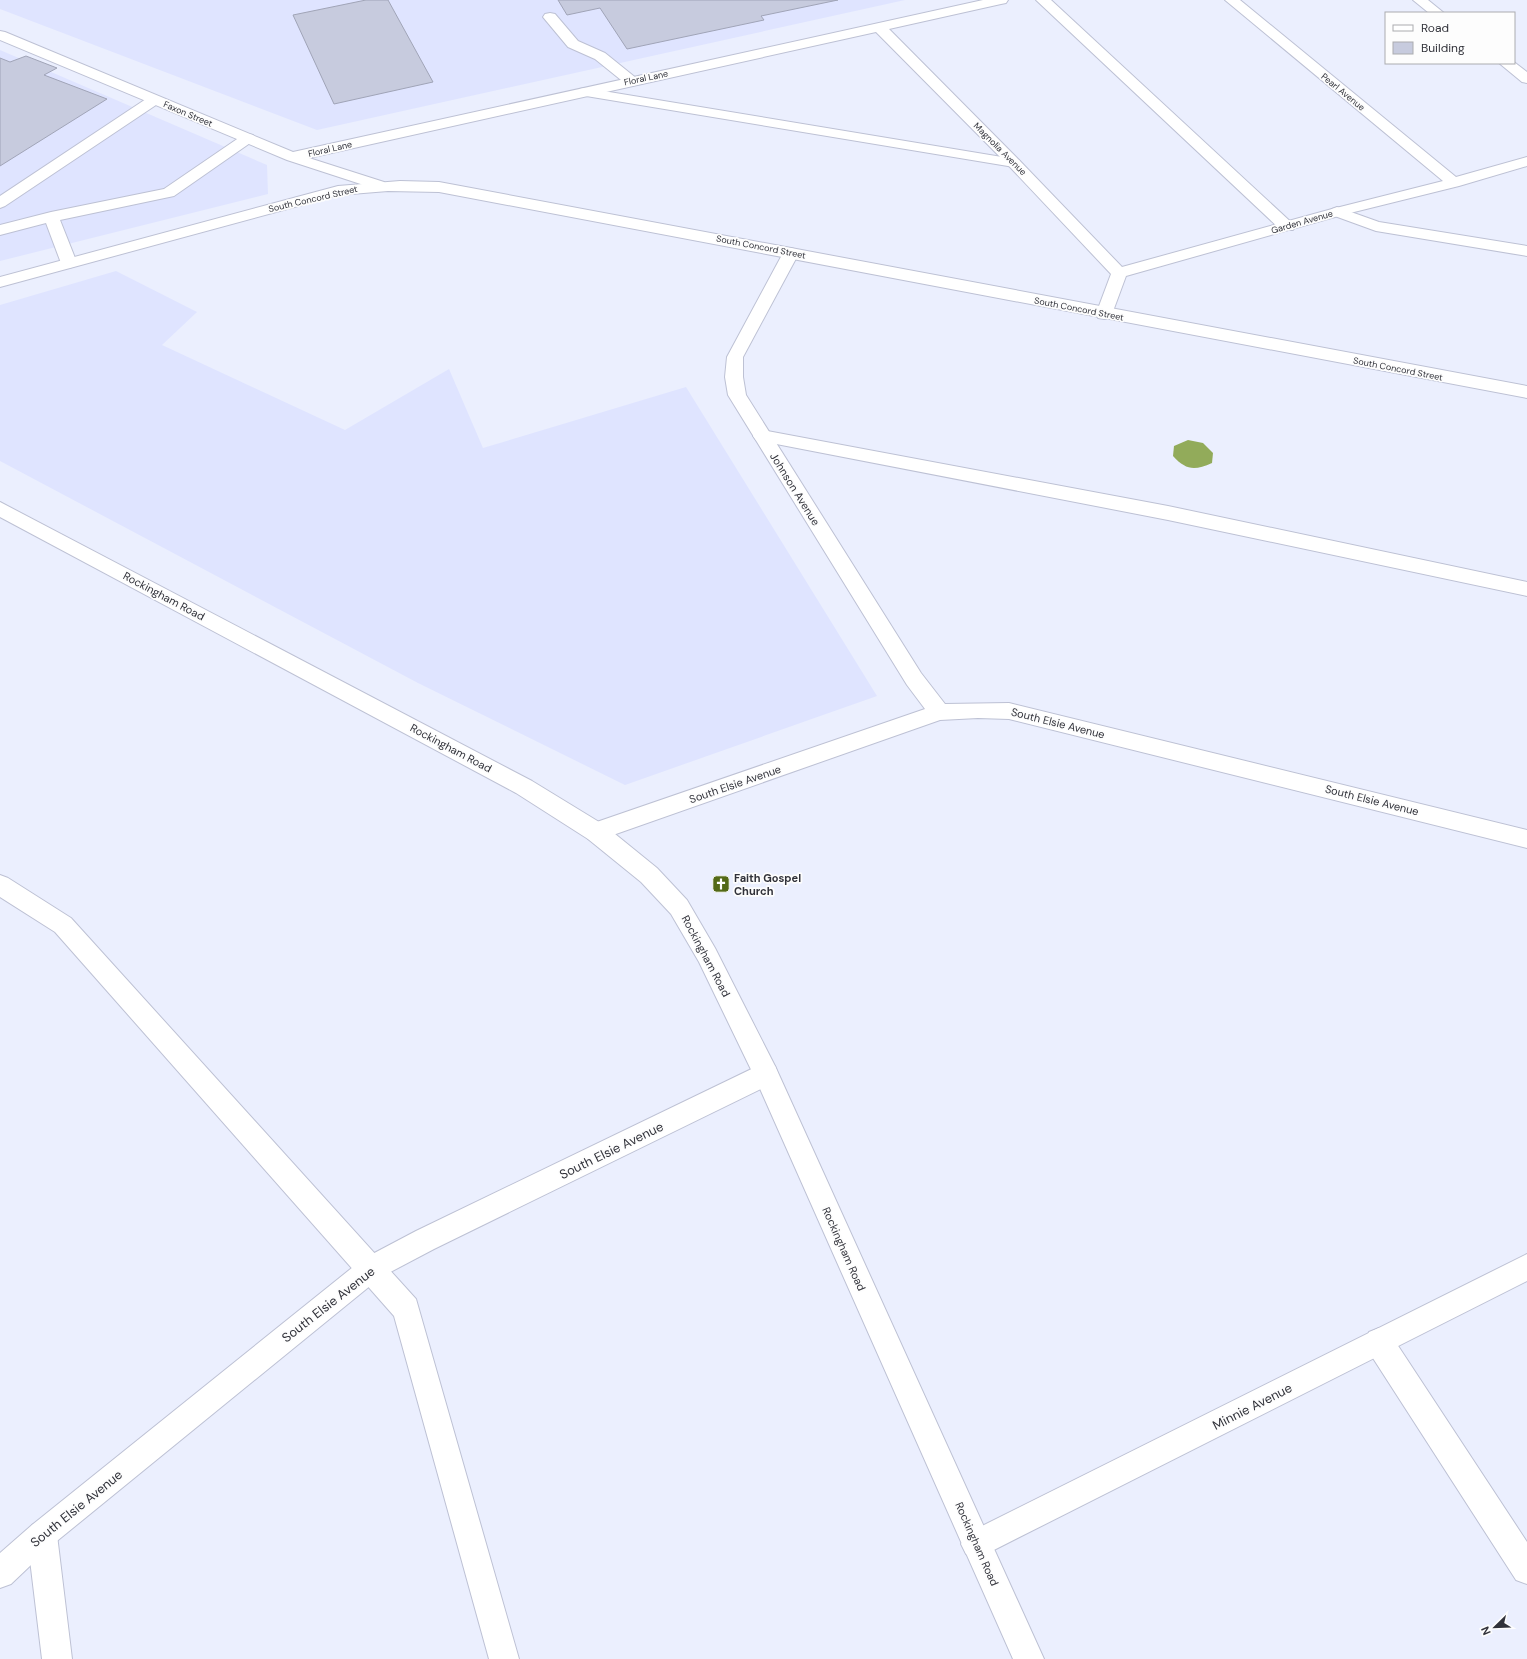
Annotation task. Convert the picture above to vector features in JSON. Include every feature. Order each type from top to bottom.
[{"type":"street","name":"Floral Lane","points":[[292,157],[1001,0]]},
{"type":"street","points":[[1044,0],[1287,227]]},
{"type":"street","name":"Pearl Avenue","points":[[1232,0],[1454,183]]},
{"type":"street","points":[[1420,0],[1436,12]]},
{"type":"street","points":[[550,17],[573,44],[600,56],[631,81]]},
{"type":"street","name":"Magnolia Avenue","points":[[879,27],[1014,163],[1119,273]]},
{"type":"street","name":"Faxon Street","points":[[0,35],[292,157],[379,185]]},
{"type":"street","points":[[1507,64],[1527,78]]},
{"type":"street","points":[[584,92],[1014,163]]},
{"type":"street","points":[[0,203],[154,100]]},
{"type":"street","points":[[0,230],[51,217],[169,193],[248,138]]},
{"type":"street","name":"Garden Avenue","points":[[1119,273],[1338,212],[1454,183],[1527,161]]},
{"type":"street","name":"South Concord Street","points":[[0,282],[338,191],[379,185],[439,187],[791,253],[1104,314],[1527,392]]},
{"type":"street","points":[[1338,212],[1376,226],[1527,251]]},
{"type":"street","points":[[51,217],[69,263]]},
{"type":"street","name":"Johnson Avenue","points":[[791,253],[735,356],[734,377],[737,395],[914,679],[940,712]]},
{"type":"street","points":[[1104,314],[1119,273]]},
{"type":"street","points":[[762,436],[1168,513],[1527,589]]},
{"type":"street","name":"Rockingham Road","points":[[0,509],[524,787],[596,832],[649,875],[679,908],[707,955],[766,1074],[1029,1659]]},
{"type":"street","name":"South Elsie Avenue","points":[[596,832],[940,712],[978,710],[1009,711],[1527,839]]},
{"type":"street","points":[[0,885],[63,925],[372,1268],[406,1309],[504,1659]]},
{"type":"street","name":"South Elsie Avenue","points":[[0,1573],[42,1535],[372,1268],[432,1236],[766,1074]]},
{"type":"street","name":"Minnie Avenue","points":[[976,1544],[1527,1267]]},
{"type":"street","points":[[1379,1342],[1527,1569]]},
{"type":"street","points":[[42,1535],[57,1659]]},
{"type":"shaded area","points":[[0,0],[905,0],[317,130],[0,9]]},
{"type":"shaded area","points":[[0,50],[267,165],[268,194],[0,261]]},
{"type":"shaded area","points":[[116,271],[197,312],[162,345],[345,430],[449,369],[483,448],[686,387],[877,696],[625,785],[418,683],[0,461],[0,305]]},
{"type":"shaded area","points":[[1188,440],[1203,443],[1213,453],[1212,463],[1191,468],[1178,461],[1173,456],[1174,446]]},
{"type":"building","points":[[366,0],[388,0],[433,82],[334,104],[293,15]]},
{"type":"building","points":[[558,0],[838,0],[761,16],[764,20],[627,49],[600,8],[567,15]]},
{"type":"building","points":[[26,56],[57,68],[44,75],[107,99],[0,166],[0,58],[10,62]]},
{"type":"place","name":"Faith Gospel Church","points":[[721,884]]}]
